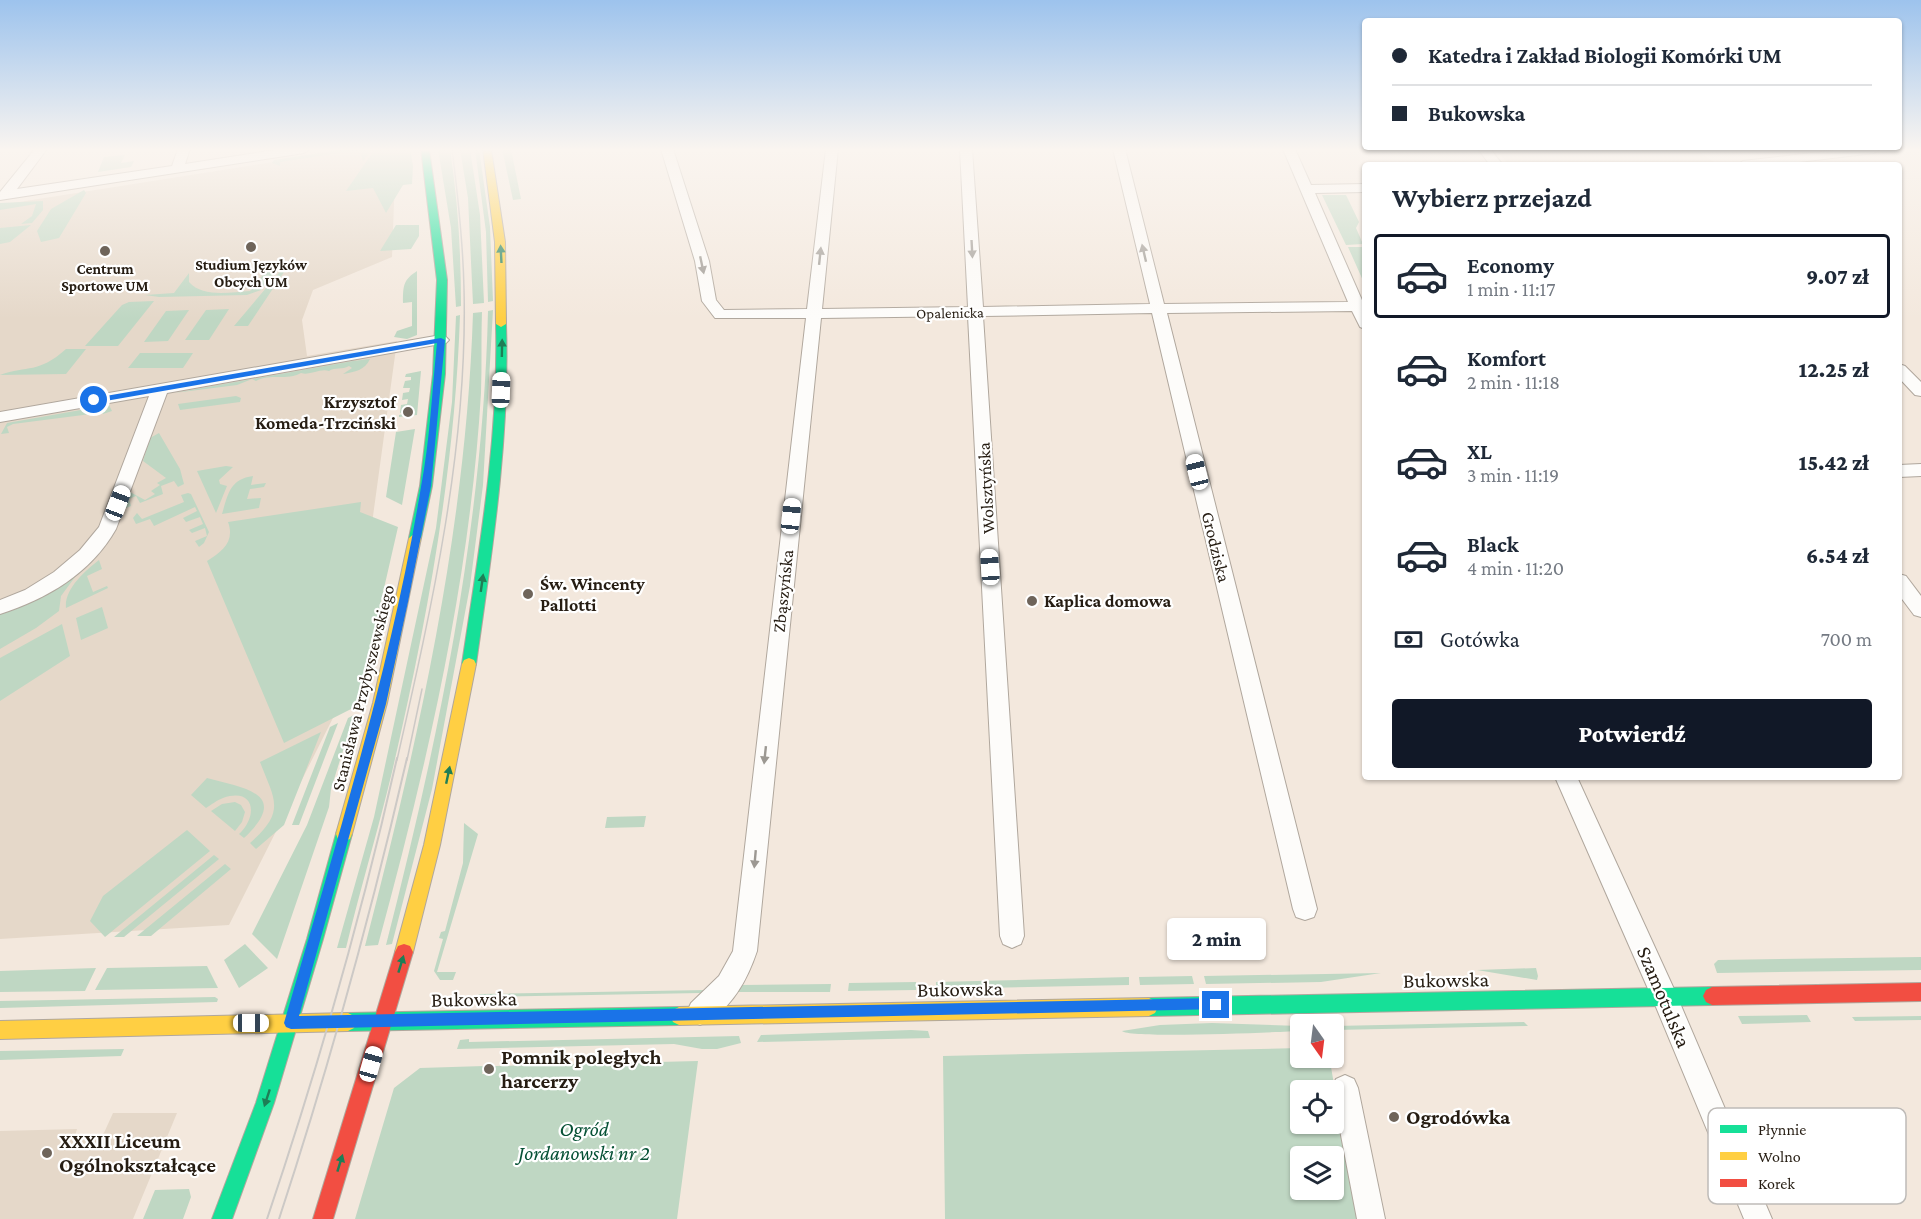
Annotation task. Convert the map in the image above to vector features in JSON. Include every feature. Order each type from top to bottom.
[{"type":"main road","name":"Stanisława Przybyszewskiego","points":[[222,1219],[265,1103],[291,1023],[380,704],[408,581],[426,486],[441,340],[439,248],[433,206]]},
{"type":"main road","points":[[323,1219],[419,903],[438,823],[472,649],[491,513],[501,390],[502,284],[496,206]]},
{"type":"main road","name":"Bukowska","points":[[0,1030],[1921,992]]},
{"type":"street","name":"Opalenicka","points":[[685,206],[709,301],[720,315],[1357,306]]},
{"type":"street","name":"Zbąszyńska","points":[[695,1015],[718,998],[735,978],[745,951],[826,206]]},
{"type":"street","name":"Wolsztyńska","points":[[969,206],[1012,936]]},
{"type":"street","name":"Grodziska","points":[[1133,206],[1305,909]]},
{"type":"street","points":[[1313,206],[1362,317]]},
{"type":"street","points":[[0,417],[441,340]]},
{"type":"street","points":[[1902,372],[1921,391]]},
{"type":"street","points":[[0,607],[43,588],[79,564],[95,547],[111,520],[160,389]]},
{"type":"street","points":[[1902,390],[1911,400],[1921,400]]},
{"type":"street","points":[[1902,471],[1921,470]]},
{"type":"street","points":[[1902,585],[1921,610]]},
{"type":"street","name":"Szamotulska","points":[[1567,780],[1665,998],[1711,1108]]},
{"type":"street","points":[[1345,1088],[1371,1219]]},
{"type":"street","name":"Szamotulska","points":[[1752,1204],[1758,1219]]},
{"type":"shaded area","points":[[0,206],[394,206],[392,257],[313,290],[302,320],[307,356],[397,341],[350,684],[229,925],[0,939]]},
{"type":"shaded area","points":[[113,1113],[177,1113],[133,1219],[0,1219],[0,1131],[77,1129],[75,1136],[103,1135]]},
{"type":"green space","points":[[0,206],[25,206],[0,210]]},
{"type":"green space","points":[[35,206],[43,206],[43,210],[32,223],[21,224],[32,216]]},
{"type":"green space","points":[[56,206],[78,206],[59,238],[41,242],[37,231],[51,209]]},
{"type":"green space","points":[[382,206],[390,206],[386,213]]},
{"type":"green space","points":[[447,206],[456,206],[461,306],[456,307]]},
{"type":"green space","points":[[468,206],[479,206],[484,303],[473,304]]},
{"type":"green space","points":[[483,206],[487,206],[490,227],[493,301],[488,302],[486,232]]},
{"type":"green space","points":[[1327,206],[1351,206],[1359,222],[1356,228],[1362,244],[1346,245]]},
{"type":"green space","points":[[31,225],[10,242],[0,244],[0,228]]},
{"type":"green space","points":[[396,225],[419,225],[419,236],[411,249],[380,251]]},
{"type":"green space","points":[[1348,247],[1362,247],[1362,278]]},
{"type":"green space","points":[[288,262],[286,269],[248,326],[234,326]]},
{"type":"green space","points":[[282,263],[261,290],[247,295],[159,297],[145,295],[174,293],[189,273],[189,282],[202,290],[218,293],[250,291],[270,266]]},
{"type":"green space","points":[[417,271],[417,335],[407,339],[394,337],[397,331],[412,326],[412,302],[403,303],[403,292],[406,281]]},
{"type":"green space","points":[[154,301],[118,346],[85,346],[122,305],[129,302]]},
{"type":"green space","points":[[229,309],[209,340],[185,340],[206,310]]},
{"type":"green space","points":[[189,310],[168,341],[144,342],[166,311]]},
{"type":"green space","points":[[493,310],[483,485],[470,586],[432,789],[392,944],[386,945],[424,788],[455,631],[468,551],[477,472],[488,311]]},
{"type":"green space","points":[[482,312],[481,393],[475,463],[467,533],[444,672],[413,809],[378,945],[365,946],[404,790],[437,632],[461,474],[469,394],[473,313]]},
{"type":"green space","points":[[460,315],[446,488],[417,659],[392,772],[346,948],[337,948],[374,817],[436,528],[452,402],[456,316]]},
{"type":"green space","points":[[66,349],[86,349],[66,374],[0,375],[40,366]]},
{"type":"green space","points":[[140,353],[193,353],[183,368],[128,368]]},
{"type":"green space","points":[[370,359],[362,368],[343,374],[352,368],[349,366],[256,381],[252,379]]},
{"type":"green space","points":[[421,371],[417,415],[399,417],[399,415],[411,412],[408,410],[400,413],[401,405],[407,404],[408,399],[402,400],[403,393],[409,392],[410,388],[403,388],[405,381],[411,380],[411,377],[405,377],[406,374]]},
{"type":"green space","points":[[252,379],[237,385],[174,393]]},
{"type":"green space","points":[[236,396],[241,398],[240,402],[180,410],[178,404]]},
{"type":"green space","points":[[109,405],[112,411],[103,414],[101,412],[13,424],[7,427],[9,433],[1,434],[7,423]]},
{"type":"green space","points":[[415,429],[402,505],[386,497],[396,432]]},
{"type":"green space","points":[[159,433],[180,469],[184,484],[178,487],[174,481],[161,486],[163,494],[140,503],[136,496],[129,499],[131,506],[123,509],[130,492],[145,500],[155,494],[151,491],[160,485],[157,483],[166,478],[143,461],[150,438]]},
{"type":"green space","points":[[233,467],[219,480],[220,484],[227,486],[216,513],[197,471]]},
{"type":"green space","points":[[253,476],[251,485],[266,483],[264,487],[250,489],[247,499],[261,498],[259,508],[222,514],[228,494],[235,484],[239,480]]},
{"type":"green space","points":[[191,494],[209,532],[204,543],[199,547],[195,541],[207,536],[205,528],[192,533],[189,530],[203,524],[200,517],[186,522],[183,518],[197,511],[195,507],[154,526],[150,519],[136,524],[133,518],[137,513],[142,519],[184,502],[181,495]]},
{"type":"green space","points":[[361,502],[360,512],[398,527],[355,707],[284,743],[207,561],[218,553],[229,540],[228,522]]},
{"type":"green space","points":[[99,560],[102,569],[87,576],[93,592],[107,586],[108,588],[66,608],[68,594],[72,587]]},
{"type":"green space","points":[[78,573],[61,596],[59,611],[36,628],[0,649],[0,613]]},
{"type":"green space","points":[[102,607],[108,628],[81,640],[76,618]]},
{"type":"green space","points":[[62,624],[70,656],[0,701],[0,658]]},
{"type":"green space","points":[[354,715],[331,789],[329,807],[277,959],[252,934],[307,825],[348,718]]},
{"type":"green space","points":[[338,723],[299,825],[292,825],[330,727]]},
{"type":"green space","points":[[321,732],[284,825],[256,849],[250,843],[269,822],[274,805],[273,796],[260,762]]},
{"type":"green space","points":[[207,778],[247,790],[257,795],[263,802],[264,811],[258,823],[244,838],[239,834],[245,827],[251,811],[247,800],[241,796],[233,796],[221,799],[206,808],[191,795]]},
{"type":"green space","points":[[235,802],[241,805],[245,812],[242,822],[235,831],[211,811],[222,804]]},
{"type":"green space","points":[[646,816],[644,827],[605,828],[607,817]]},
{"type":"green space","points":[[464,823],[478,834],[437,972],[456,972],[453,980],[440,980],[434,971],[443,939],[439,938],[441,932],[445,931],[463,863]]},
{"type":"green space","points":[[187,830],[210,851],[105,937],[90,921],[103,896]]},
{"type":"green space","points":[[214,855],[219,859],[124,937],[114,937]]},
{"type":"green space","points":[[225,864],[231,869],[151,936],[137,936]]},
{"type":"green space","points":[[245,944],[268,968],[239,988],[224,960]]},
{"type":"green space","points":[[1921,957],[1921,970],[1717,973],[1714,964],[1718,960]]},
{"type":"green space","points":[[207,966],[218,988],[95,990],[107,968]]},
{"type":"green space","points":[[96,968],[85,991],[0,992],[0,971]]},
{"type":"green space","points":[[1536,968],[1537,980],[1477,970]]},
{"type":"green space","points":[[1381,973],[1321,982],[1206,984],[1204,976]]},
{"type":"green space","points":[[1192,976],[1194,984],[1140,985],[1139,977]]},
{"type":"green space","points":[[1129,977],[1129,985],[936,989],[936,982]]},
{"type":"green space","points":[[916,982],[916,990],[848,991],[849,983]]},
{"type":"green space","points":[[831,984],[830,992],[735,992],[741,985]]},
{"type":"green space","points":[[707,990],[701,993],[475,997],[480,994]]},
{"type":"green space","points":[[215,997],[218,999],[217,1002],[0,1008],[0,1001]]},
{"type":"green space","points":[[1807,1015],[1811,1022],[1742,1024],[1738,1016]]},
{"type":"green space","points":[[1921,1016],[1921,1020],[1855,1021],[1852,1017]]},
{"type":"green space","points":[[1524,1022],[1528,1026],[1344,1030],[1344,1026]]},
{"type":"green space","points":[[1212,1023],[1290,1026],[1290,1031],[1150,1035],[1122,1031],[1160,1025]]},
{"type":"green space","points":[[928,1031],[930,1038],[757,1042],[761,1035]]},
{"type":"green space","points":[[739,1036],[741,1043],[717,1049],[674,1044],[457,1049],[460,1040],[469,1039],[469,1042]]},
{"type":"green space","points":[[1290,1048],[1290,1068],[1331,1068],[1333,1080],[1290,1080],[1290,1134],[1342,1134],[1357,1219],[945,1219],[943,1056]]},
{"type":"green space","points":[[124,1049],[121,1056],[0,1060],[0,1051]]},
{"type":"green space","name":"Ogród Jordanowski nr 2","points":[[698,1061],[677,1219],[355,1219],[394,1088],[420,1068],[484,1066],[482,1074],[493,1074],[495,1066]]},
{"type":"green space","points":[[189,1189],[191,1197],[183,1219],[143,1219],[155,1190]]},
{"type":"tram line","points":[[397,760],[435,585],[454,467],[464,348],[463,254],[459,206]]},
{"type":"tram line","points":[[407,760],[422,689]]},
{"type":"tram line","points":[[267,1219],[338,990],[397,758]]},
{"type":"tram line","points":[[279,1219],[348,990],[407,758]]},
{"type":"traffic: fast","points":[[415,538],[426,486],[439,374],[442,280],[432,206]]},
{"type":"traffic: fast","points":[[469,664],[495,483],[502,356],[501,324]]},
{"type":"traffic: fast","points":[[222,1219],[265,1103],[344,834]]},
{"type":"traffic: fast","points":[[1149,1007],[1712,996]]},
{"type":"traffic: fast","points":[[348,1022],[679,1016]]},
{"type":"traffic: slow","points":[[495,206],[500,242],[501,324]]},
{"type":"traffic: slow","points":[[344,834],[380,703],[415,538]]},
{"type":"traffic: slow","points":[[404,952],[432,845],[469,664]]},
{"type":"traffic: slow","points":[[679,1016],[1149,1007]]},
{"type":"traffic: slow","points":[[0,1030],[348,1022]]},
{"type":"traffic: jam","points":[[323,1219],[404,952]]},
{"type":"traffic: jam","points":[[1712,996],[1921,992]]},
{"type":"place","name":"Studium Języków Obcych UM","points":[[251,247]]},
{"type":"place","name":"Centrum Sportowe UM","points":[[105,251]]},
{"type":"place","name":"Krzysztof Komeda-Trzciński","points":[[408,412]]},
{"type":"place","name":"Św. Wincenty Pallotti","points":[[528,594]]},
{"type":"place","name":"Kaplica domowa","points":[[1032,601]]},
{"type":"place","name":"Pomnik poległych harcerzy","points":[[489,1069]]},
{"type":"place","name":"Ogrodówka","points":[[1394,1117]]},
{"type":"place","name":"XXXII Liceum Ogólnokształcące","points":[[47,1153]]},
{"type":"route","points":[[94,400],[441,340],[436,409],[426,486],[403,602],[380,704],[291,1023],[1216,1005]]}]
